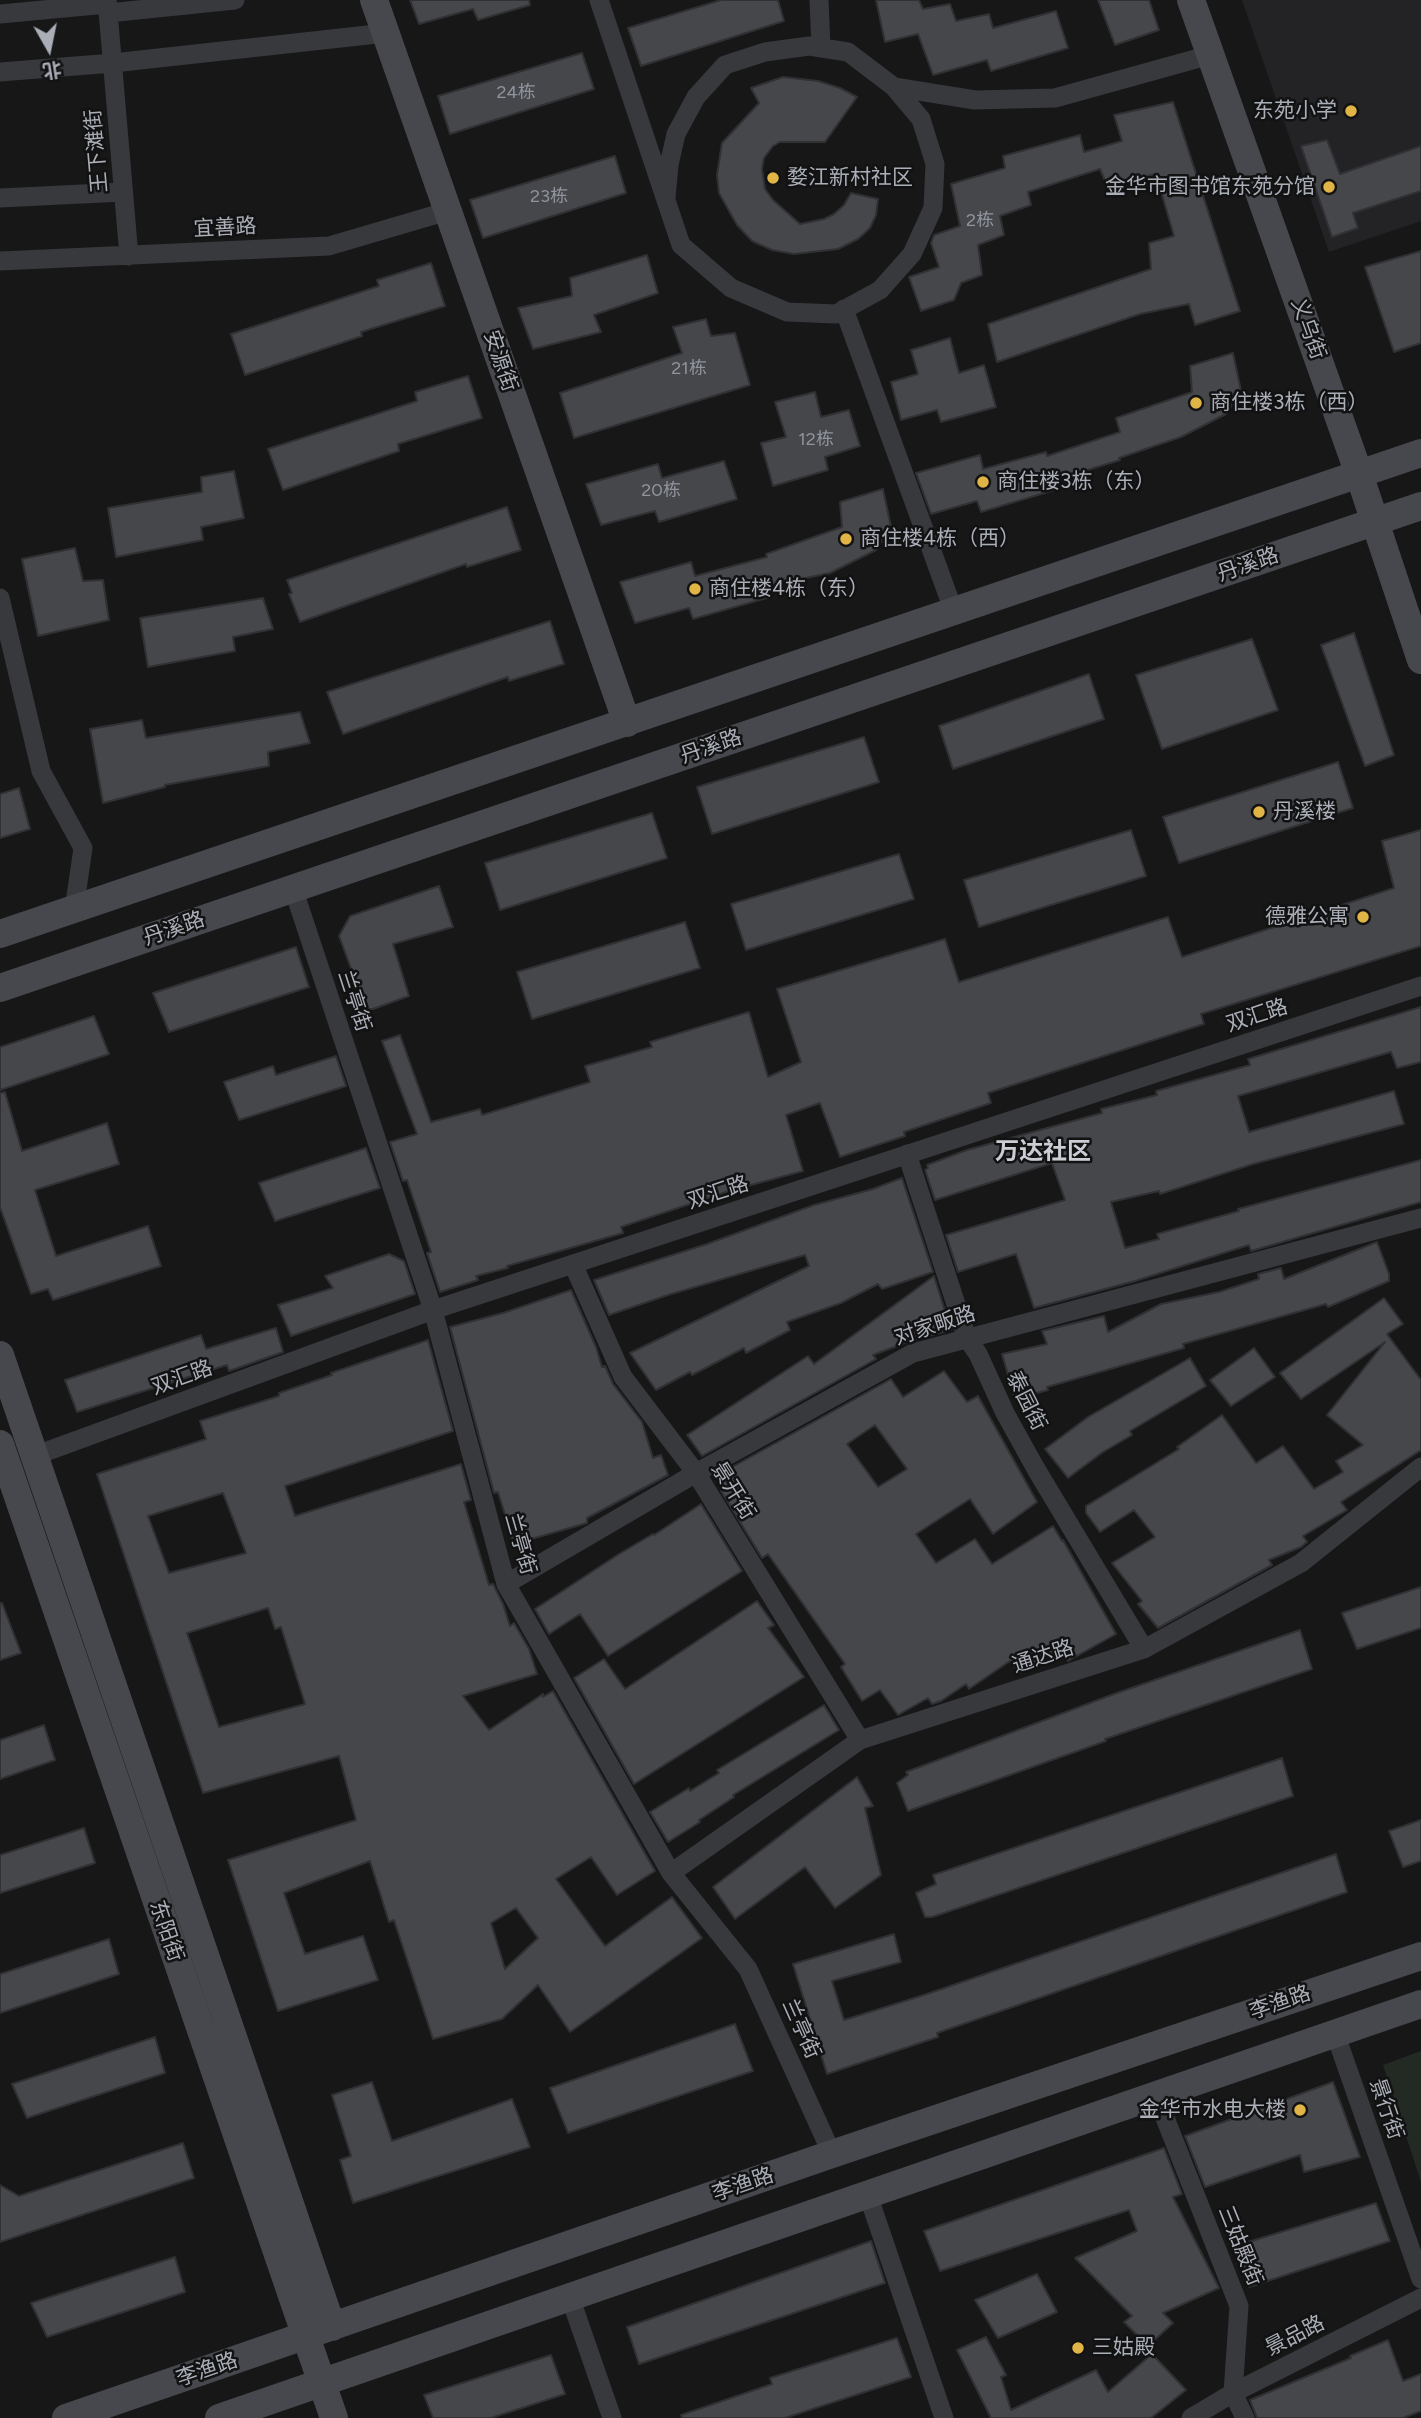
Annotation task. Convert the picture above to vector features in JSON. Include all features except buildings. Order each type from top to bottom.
[{"type":"main road","name":"安源街","points":[[374,0],[627,723]]},
{"type":"main road","name":"义乌街","points":[[1191,0],[1359,474],[1421,660]]},
{"type":"main road","points":[[0,934],[1421,453]]},
{"type":"main road","name":"丹溪路","points":[[0,988],[1421,506]]},
{"type":"main road","name":"东阳街","points":[[0,1354],[332,2327]]},
{"type":"main road","name":"东阳街","points":[[0,1444],[334,2418]]},
{"type":"main road","name":"李渔路","points":[[66,2418],[832,2154],[1421,1956]]},
{"type":"main road","points":[[219,2418],[1421,2004]]},
{"type":"street","points":[[0,14],[235,0]]},
{"type":"street","points":[[599,0],[681,244],[731,288],[787,312],[836,314],[880,290],[912,254],[933,208],[935,164],[921,119],[894,87],[848,52],[809,46],[765,52],[725,65],[696,97],[676,134],[669,165],[666,198]]},
{"type":"street","points":[[819,0],[821,48]]},
{"type":"street","name":"王下滩街","points":[[107,6],[129,256]]},
{"type":"street","points":[[0,72],[113,63],[386,33]]},
{"type":"street","points":[[894,87],[975,100],[1055,98],[1210,55]]},
{"type":"street","points":[[0,198],[123,192]]},
{"type":"street","name":"宜善路","points":[[0,261],[329,246],[448,211]]},
{"type":"street","points":[[844,309],[954,612]]},
{"type":"street","points":[[0,598],[41,771],[83,848],[74,910]]},
{"type":"street","name":"兰亭街","points":[[293,888],[433,1310],[506,1584],[671,1873],[748,1969],[832,2154]]},
{"type":"street","name":"双汇路","points":[[34,1456],[433,1310],[1421,986]]},
{"type":"street","name":"泰园街","points":[[907,1154],[967,1338],[978,1354],[1005,1413],[1036,1469],[1144,1649]]},
{"type":"street","name":"对家畈路","points":[[506,1584],[696,1473],[913,1353],[1421,1218]]},
{"type":"street","name":"景开街","points":[[573,1264],[623,1377],[696,1473],[860,1740]]},
{"type":"street","name":"通达路","points":[[671,1873],[860,1740],[1144,1649],[1301,1563],[1421,1467]]},
{"type":"street","name":"景行街","points":[[1335,2033],[1421,2279]]},
{"type":"street","name":"三姑殿街","points":[[1156,2095],[1239,2306],[1233,2393],[1245,2418]]},
{"type":"street","points":[[868,2195],[944,2418]]},
{"type":"street","points":[[570,2297],[612,2418]]},
{"type":"street","name":"景品路","points":[[1191,2418],[1233,2393],[1421,2298]]},
{"type":"shaded area","name":"东苑小学","points":[[1242,0],[1421,0],[1421,221],[1329,252]]},
{"type":"shaded area","points":[[1421,2051],[1421,2182],[1383,2065]]},
{"type":"place","name":"东苑小学","points":[[1351,111]]},
{"type":"place","name":"婺江新村社区","points":[[773,178]]},
{"type":"place","name":"金华市图书馆东苑分馆","points":[[1329,187]]},
{"type":"place","name":"商住楼3栋（西）","points":[[1196,403]]},
{"type":"place","name":"商住楼3栋（东）","points":[[983,482]]},
{"type":"place","name":"商住楼4栋（西）","points":[[846,539]]},
{"type":"place","name":"商住楼4栋（东）","points":[[695,589]]},
{"type":"place","name":"丹溪楼","points":[[1259,812]]},
{"type":"place","name":"德雅公寓","points":[[1363,917]]},
{"type":"place","name":"金华市水电大楼","points":[[1300,2110]]},
{"type":"place","name":"三姑殿","points":[[1078,2348]]},
{"type":"district","name":"万达社区","points":[[1043,1152]]}]
